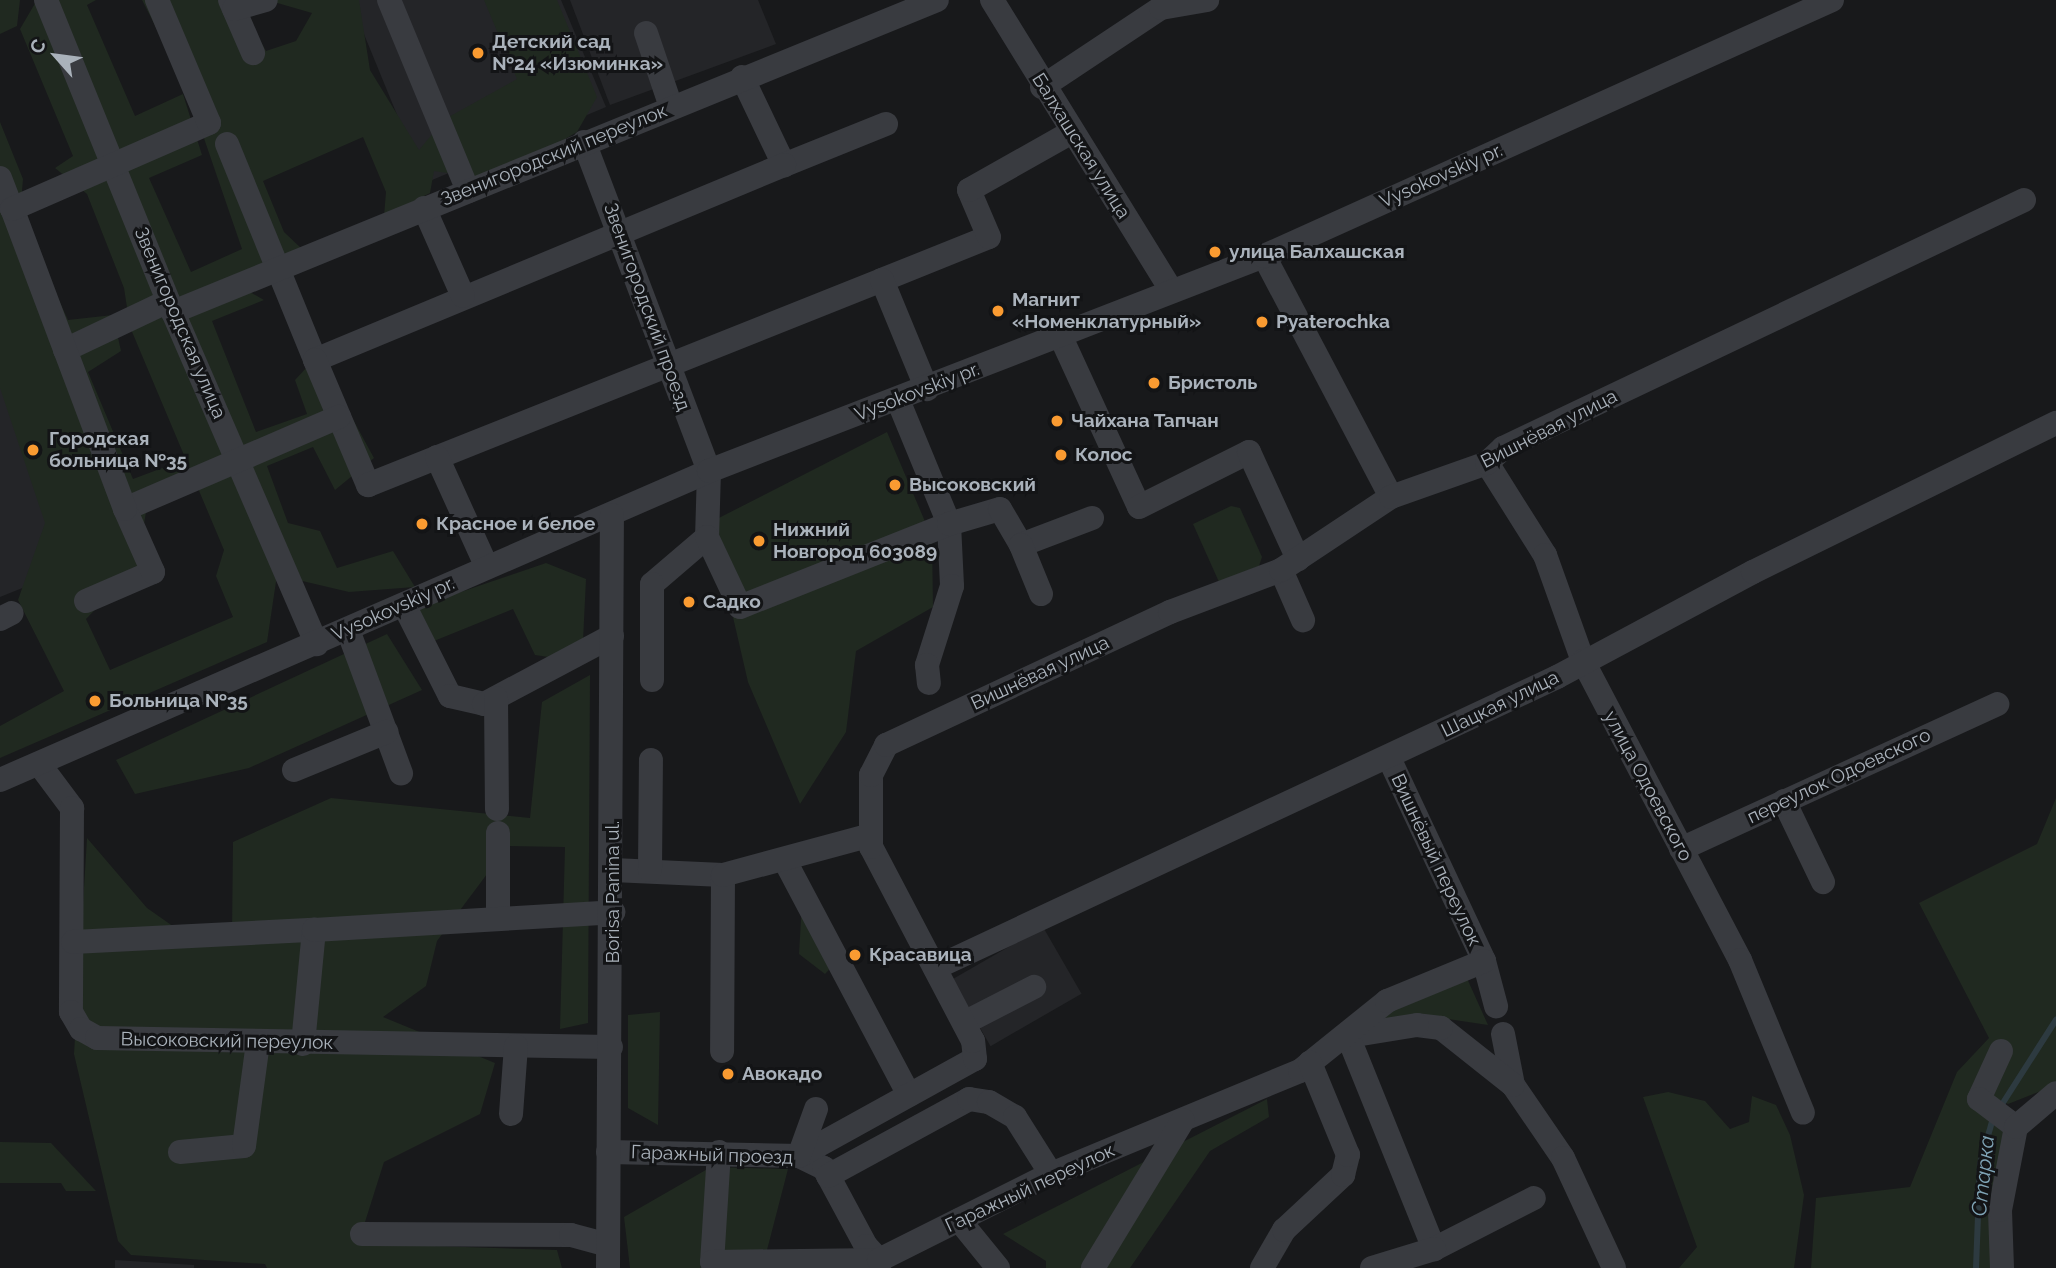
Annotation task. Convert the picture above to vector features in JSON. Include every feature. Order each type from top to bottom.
[{"type":"street","name":"Звенигородская улица","points":[[46,0],[170,307],[239,458],[317,644]]},
{"type":"street","points":[[12,209],[209,123],[157,0]]},
{"type":"street","points":[[253,53],[232,4],[266,0]]},
{"type":"street","points":[[389,0],[468,191]]},
{"type":"street","name":"Звенигородский переулок","points":[[65,350],[170,307],[278,268],[937,0]]},
{"type":"street","name":"Балхашская улица","points":[[992,0],[1042,86],[1172,291]]},
{"type":"street","points":[[1042,86],[1161,8],[1207,0]]},
{"type":"street","name":"Vysokovskiy pr.","points":[[0,780],[40,765],[709,471],[1264,256],[1826,1]]},
{"type":"street","points":[[646,33],[671,107]]},
{"type":"street","points":[[742,78],[784,165]]},
{"type":"street","points":[[315,360],[463,296],[886,124]]},
{"type":"street","points":[[227,144],[368,485],[989,237],[969,190],[1072,132]]},
{"type":"street","name":"Звенигородский проезд","points":[[584,142],[709,471]]},
{"type":"street","points":[[0,178],[125,509],[153,572],[86,601]]},
{"type":"street","name":"Вишнёвая улица","points":[[871,835],[871,775],[886,745],[1170,612],[1289,564],[1391,497],[1487,463],[1503,448],[2024,200]]},
{"type":"street","points":[[424,208],[463,296]]},
{"type":"street","points":[[1264,256],[1391,497]]},
{"type":"street","points":[[881,280],[927,388]]},
{"type":"street","points":[[1060,335],[1139,507],[1249,452],[1289,564],[1303,621]]},
{"type":"street","points":[[898,400],[949,524],[952,586],[927,665],[929,683]]},
{"type":"street","points":[[125,509],[339,417]]},
{"type":"street","name":"Шацкая улица","points":[[935,968],[1389,758],[2056,423]]},
{"type":"street","points":[[438,457],[487,567]]},
{"type":"street","name":"улица Одоевского","points":[[1487,463],[1545,555],[1583,661],[1752,986],[1802,1113]]},
{"type":"street","points":[[709,471],[707,537],[740,607],[949,524],[1000,509],[1021,545],[1041,594]]},
{"type":"street","name":"Borisa Panina ul.","points":[[608,1256],[613,912],[612,515]]},
{"type":"street","points":[[1021,545],[1092,518]]},
{"type":"street","points":[[652,680],[653,584],[707,537]]},
{"type":"street","points":[[404,606],[450,696],[484,704],[612,636]]},
{"type":"street","points":[[348,630],[401,773]]},
{"type":"street","points":[[496,698],[497,809]]},
{"type":"street","name":"переулок Одоевского","points":[[1681,849],[1997,704]]},
{"type":"street","points":[[294,770],[386,732]]},
{"type":"street","name":"Вишнёвый переулок","points":[[1389,758],[1484,961],[1496,1006]]},
{"type":"street","points":[[650,870],[651,760]]},
{"type":"street","name":"Высоковский переулок","points":[[40,765],[72,808],[71,1012],[81,1029],[97,1038],[303,1044],[611,1047]]},
{"type":"street","points":[[1784,801],[1823,882]]},
{"type":"street","points":[[498,834],[498,919]]},
{"type":"street","points":[[613,870],[723,875],[871,835],[871,847],[964,1023],[975,1059],[799,1156]]},
{"type":"street","points":[[784,859],[909,1095]]},
{"type":"street","points":[[722,1051],[723,875]]},
{"type":"street","points":[[73,942],[613,912]]},
{"type":"street","points":[[303,1044],[314,930]]},
{"type":"street","name":"Вишнёвый переулок","points":[[1183,1120],[1310,1063],[1348,1036],[1387,1001],[1484,961]]},
{"type":"street","points":[[964,1023],[1034,987]]},
{"type":"street","points":[[1434,1249],[1348,1036],[1417,1025],[1441,1028],[1513,1085],[1563,1158],[1614,1268]]},
{"type":"street","points":[[1503,1034],[1513,1085]]},
{"type":"street","points":[[180,1152],[244,1146],[258,1043]]},
{"type":"street","points":[[510,1114],[516,1046]]},
{"type":"street","points":[[2001,1051],[1979,1099],[2002,1117]]},
{"type":"street","points":[[1262,1268],[1284,1230],[1343,1175],[1348,1155],[1310,1063]]},
{"type":"street","points":[[944,1076],[969,1099],[989,1102],[1015,1117],[1051,1174]]},
{"type":"street","points":[[2002,1117],[2056,1093]]},
{"type":"street","points":[[828,1176],[969,1099]]},
{"type":"street","points":[[799,1156],[816,1109]]},
{"type":"street","points":[[2002,1117],[2002,1268]]},
{"type":"street","points":[[1093,1268],[1183,1120]]},
{"type":"street","name":"Гаражный переулок","points":[[879,1264],[1051,1174],[1183,1120]]},
{"type":"street","name":"Гаражный проезд","points":[[608,1152],[719,1152],[799,1156],[824,1168],[866,1246],[879,1264]]},
{"type":"street","points":[[719,1152],[712,1262],[879,1264]]},
{"type":"street","points":[[1372,1268],[1434,1249],[1534,1198]]},
{"type":"street","points":[[959,1220],[998,1268]]},
{"type":"street","points":[[362,1234],[571,1235],[608,1256]]},
{"type":"shaded area","points":[[0,0],[20,0],[17,26],[0,34]]},
{"type":"shaded area","points":[[37,0],[96,0],[87,5],[135,116],[183,94],[202,155],[149,178],[191,272],[242,249],[186,86],[142,0],[237,0],[266,51],[296,41],[312,13],[267,0],[359,0],[370,70],[419,150],[445,119],[517,79],[484,0],[557,0],[597,97],[577,132],[535,157],[480,178],[434,171],[430,193],[384,216],[386,192],[363,137],[263,181],[284,232],[302,249],[229,280],[264,300],[212,321],[256,432],[307,414],[295,380],[307,367],[332,381],[374,458],[335,490],[313,447],[267,466],[288,523],[320,531],[337,568],[393,551],[415,587],[349,592],[277,575],[267,642],[0,758],[0,726],[64,691],[18,600],[45,523],[0,388],[0,122],[23,179],[20,215],[68,320],[113,315],[121,351],[88,372],[133,479],[181,461],[191,492],[146,512],[137,567],[86,619],[110,670],[233,617],[216,576],[224,550],[130,327],[124,288],[87,194],[55,168],[73,156],[20,29]]},
{"type":"shaded area","name":"Детский сад №24 «Изюминка»","points":[[350,0],[561,0],[606,107],[425,183]]},
{"type":"shaded area","points":[[570,0],[758,0],[776,44],[610,105]]},
{"type":"shaded area","name":"Городская больница №35","points":[[0,283],[107,554],[0,597]]},
{"type":"shaded area","points":[[887,432],[932,538],[933,607],[856,651],[846,732],[800,804],[748,682],[711,522]]},
{"type":"shaded area","points":[[1231,506],[1240,508],[1262,557],[1259,566],[1219,582],[1193,524]]},
{"type":"shaded area","points":[[546,563],[586,579],[582,662],[535,655],[513,609],[429,643],[414,608]]},
{"type":"shaded area","points":[[387,634],[422,690],[249,768],[135,794],[116,760]]},
{"type":"shaded area","points":[[590,675],[588,1023],[560,1029],[565,847],[508,846],[437,941],[426,986],[383,1017],[495,1063],[480,1114],[384,1162],[365,1222],[374,1244],[557,1250],[562,1268],[267,1268],[265,1264],[131,1255],[118,1241],[74,1054],[87,838],[147,908],[187,936],[232,932],[233,842],[331,798],[530,818],[542,702]]},
{"type":"shaded area","points":[[2056,798],[2056,1085],[2008,1104],[1984,1093],[1967,1099],[2008,1115],[1994,1268],[1811,1268],[1816,1198],[1910,1187],[1957,1072],[1989,1038],[1919,903],[2037,844]]},
{"type":"shaded area","points":[[803,886],[842,956],[825,974],[799,954]]},
{"type":"shaded area","points":[[1043,927],[1082,994],[991,1046],[952,980]]},
{"type":"shaded area","points":[[1461,965],[1488,1025],[1448,1019],[1375,1029],[1389,1000]]},
{"type":"shaded area","points":[[660,1012],[658,1125],[628,1108],[628,1015]]},
{"type":"shaded area","points":[[1668,1092],[1705,1101],[1730,1129],[1749,1122],[1752,1096],[1776,1105],[1790,1135],[1804,1195],[1794,1268],[1679,1268],[1697,1247],[1643,1097]]},
{"type":"shaded area","points":[[1267,1099],[1269,1117],[1210,1151],[1130,1268],[1046,1268],[1046,1261],[1003,1234]]},
{"type":"shaded area","points":[[0,1142],[51,1143],[96,1191],[66,1191],[61,1183],[0,1183]]},
{"type":"shaded area","points":[[711,1167],[788,1169],[767,1250],[822,1268],[630,1268],[624,1217]]},
{"type":"shaded area","points":[[115,1260],[194,1265],[194,1268],[115,1268]]},
{"type":"waterway","name":"Старка","points":[[1999,1109],[2056,1020]]},
{"type":"waterway","name":"Старка","points":[[1976,1268],[1980,1164],[1993,1118]]},
{"type":"place","name":"Детский сад №24 «Изюминка»","points":[[478,53]]},
{"type":"place","name":"улица Балхашская","points":[[1215,252]]},
{"type":"place","name":"Магнит «Номенклатурный»","points":[[998,311]]},
{"type":"place","name":"Pyaterochka","points":[[1262,322]]},
{"type":"place","name":"Бристоль","points":[[1154,383]]},
{"type":"place","name":"Чайхана Тапчан","points":[[1057,421]]},
{"type":"place","name":"Городская больница №35","points":[[33,450]]},
{"type":"place","name":"Колос","points":[[1061,455]]},
{"type":"place","name":"Высоковский","points":[[895,485]]},
{"type":"place","name":"Красное и белое","points":[[422,524]]},
{"type":"place","name":"Нижний Новгород 603089","points":[[759,541]]},
{"type":"place","name":"Садко","points":[[689,602]]},
{"type":"place","name":"Больница №35","points":[[95,701]]},
{"type":"place","name":"Красавица","points":[[855,955]]},
{"type":"place","name":"Авокадо","points":[[728,1074]]}]
